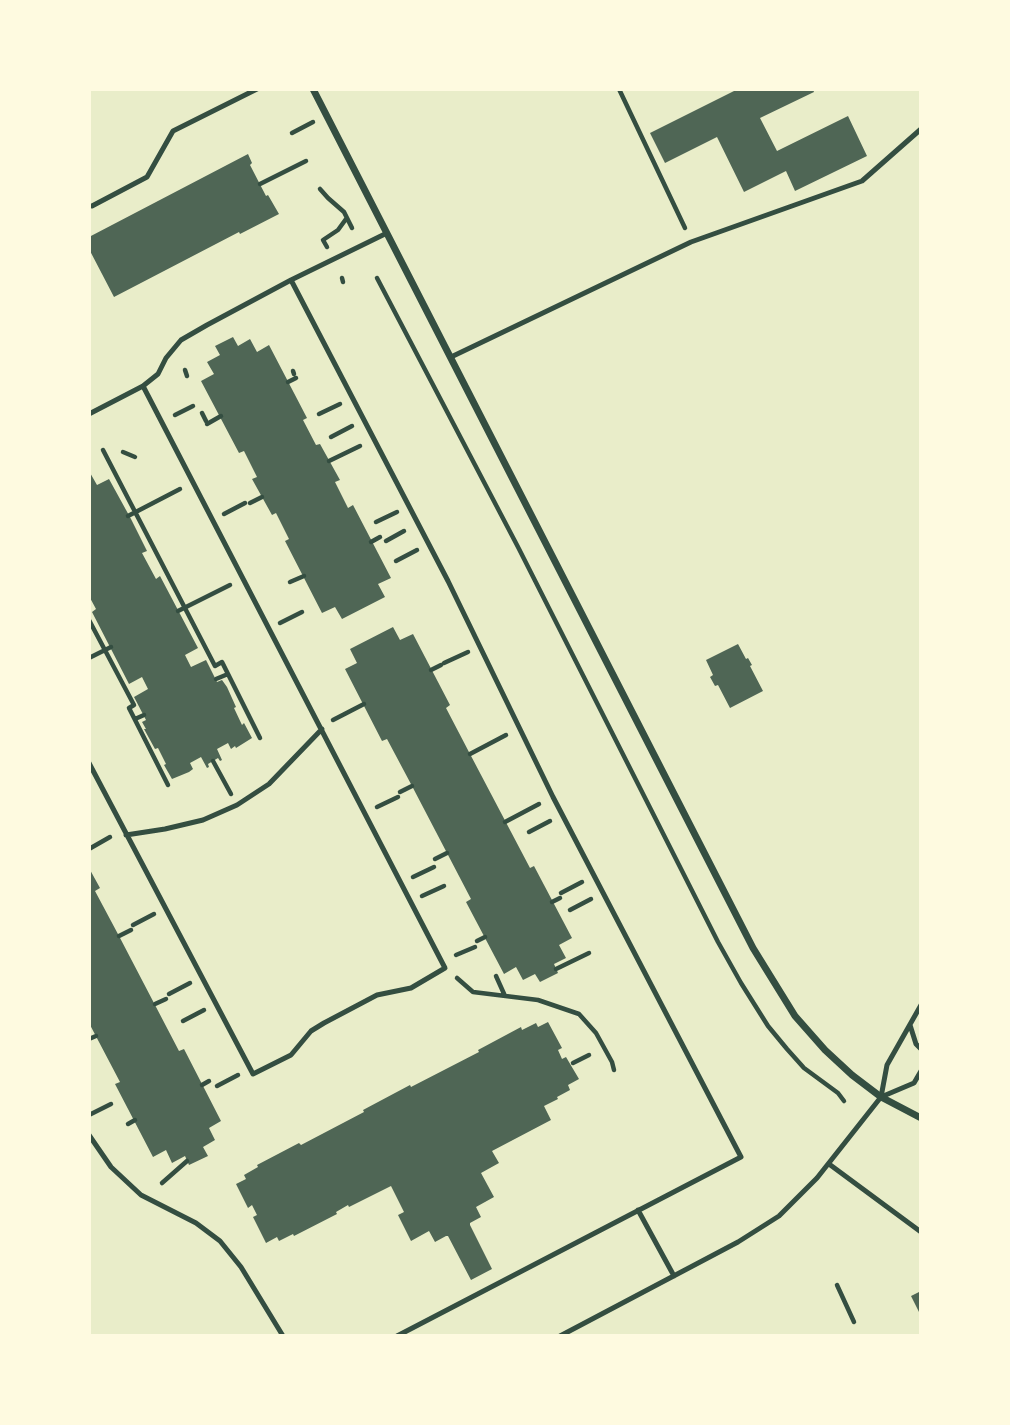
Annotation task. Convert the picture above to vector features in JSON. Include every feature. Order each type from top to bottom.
[{"type":"street","points":[[313,89],[752,948],[795,1016],[825,1050],[881,1097],[921,1118]]},
{"type":"lane","points":[[92,206],[147,177],[173,131],[257,89]]},
{"type":"lane","points":[[450,357],[691,242],[862,181],[921,129]]},
{"type":"lane","points":[[89,414],[143,386],[158,374],[166,358],[181,341],[207,325],[387,233]]},
{"type":"lane","points":[[291,280],[448,582],[518,729],[741,1157],[397,1336]]},
{"type":"lane","points":[[89,763],[253,1074],[291,1055],[312,1031],[324,1023],[377,995],[411,988],[445,968],[143,386]]},
{"type":"lane","points":[[126,835],[203,820],[237,805],[269,784],[322,729]]},
{"type":"lane","points":[[560,1336],[738,1242],[779,1216],[829,1164],[881,1097],[887,1065],[921,1005]]},
{"type":"lane","points":[[910,1025],[916,1044],[921,1049]]},
{"type":"lane","points":[[881,1097],[914,1083],[921,1071]]},
{"type":"lane","points":[[89,1135],[111,1167],[141,1195],[196,1223],[220,1241],[241,1267],[283,1336]]},
{"type":"lane","points":[[829,1164],[921,1232]]},
{"type":"lane","points":[[638,1210],[674,1276]]},
{"type":"path","points":[[619,89],[691,242]]},
{"type":"path","points":[[292,133],[326,115]]},
{"type":"path","points":[[260,184],[306,161]]},
{"type":"path","points":[[320,189],[344,212],[352,228]]},
{"type":"path","points":[[323,240],[338,230],[347,218]]},
{"type":"path","points":[[377,278],[741,983],[768,1026],[787,1049],[804,1068],[838,1093],[844,1101]]},
{"type":"path","points":[[288,382],[294,374]]},
{"type":"path","points":[[202,413],[207,422],[220,416]]},
{"type":"path","points":[[103,450],[215,666],[222,662],[260,738]]},
{"type":"path","points":[[123,452],[135,457]]},
{"type":"path","points":[[329,460],[341,456]]},
{"type":"path","points":[[250,503],[262,497]]},
{"type":"path","points":[[128,516],[161,498]]},
{"type":"path","points":[[371,542],[380,537]]},
{"type":"path","points":[[290,582],[304,576]]},
{"type":"path","points":[[178,611],[211,594]]},
{"type":"path","points":[[89,620],[108,648],[134,705],[129,708],[168,785]]},
{"type":"path","points":[[431,670],[479,647]]},
{"type":"path","points":[[89,658],[108,648]]},
{"type":"path","points":[[216,679],[228,674]]},
{"type":"path","points":[[330,721],[363,704]]},
{"type":"path","points":[[135,719],[144,715]]},
{"type":"path","points":[[470,754],[518,729]]},
{"type":"path","points":[[213,761],[219,772]]},
{"type":"path","points":[[365,813],[412,786]]},
{"type":"path","points":[[506,822],[520,814]]},
{"type":"path","points":[[89,849],[112,836]]},
{"type":"path","points":[[435,859],[447,853]]},
{"type":"path","points":[[552,902],[594,875]]},
{"type":"path","points":[[119,936],[164,908]]},
{"type":"path","points":[[477,941],[485,937]]},
{"type":"path","points":[[556,969],[589,953]]},
{"type":"path","points":[[496,976],[505,996]]},
{"type":"path","points":[[155,1004],[201,977]]},
{"type":"path","points":[[473,992],[538,1000],[579,1014],[596,1033],[614,1070]]},
{"type":"path","points":[[89,1039],[96,1036]]},
{"type":"path","points":[[573,1063],[589,1055]]},
{"type":"path","points":[[217,1086],[237,1075]]},
{"type":"path","points":[[202,1085],[209,1081]]},
{"type":"path","points":[[89,1115],[111,1104]]},
{"type":"path","points":[[128,1124],[135,1120]]},
{"type":"path","points":[[162,1183],[187,1161]]},
{"type":"path","points":[[836,1285],[854,1322]]},
{"type":"building","points":[[738,89],[813,89],[814,92],[760,118],[777,151],[848,116],[867,156],[795,191],[786,171],[744,192],[717,137],[665,163],[650,133]]},
{"type":"building","points":[[248,154],[252,163],[250,165],[266,196],[268,195],[279,214],[114,297],[89,249],[89,237]]},
{"type":"building","points":[[233,337],[238,346],[250,339],[257,352],[269,345],[307,418],[303,420],[316,445],[320,444],[340,480],[335,482],[348,508],[353,505],[391,578],[378,584],[385,597],[342,619],[335,607],[322,613],[285,541],[289,539],[276,513],[272,515],[252,479],[257,477],[244,451],[239,453],[201,381],[214,374],[207,362],[220,355],[215,346]]},
{"type":"building","points":[[89,471],[97,485],[109,479],[131,519],[147,551],[142,553],[156,579],[160,576],[198,648],[185,655],[191,667],[206,660],[217,682],[222,680],[227,687],[242,725],[244,723],[252,738],[236,748],[235,746],[231,749],[228,743],[217,749],[222,760],[218,758],[208,764],[207,768],[201,757],[190,763],[193,769],[172,779],[158,748],[155,749],[144,729],[142,722],[146,720],[134,697],[148,689],[142,677],[129,684],[92,612],[96,609],[89,596]]},
{"type":"building","points":[[393,627],[400,640],[413,634],[450,705],[446,708],[470,754],[530,868],[534,866],[572,938],[559,945],[566,958],[554,964],[558,973],[540,982],[535,974],[523,980],[516,967],[504,974],[466,902],[471,899],[387,739],[382,741],[345,669],[357,663],[350,649]]},
{"type":"building","points":[[738,644],[752,665],[750,666],[763,691],[730,708],[718,685],[715,686],[710,677],[713,675],[706,660]]},
{"type":"building","points":[[89,868],[100,888],[95,891],[179,1051],[184,1049],[221,1121],[209,1128],[215,1140],[203,1147],[208,1156],[189,1165],[185,1156],[172,1163],[166,1150],[153,1157],[115,1084],[120,1082],[89,1023]]},
{"type":"building","points":[[548,1022],[562,1048],[558,1050],[562,1059],[566,1057],[579,1079],[568,1085],[570,1090],[544,1106],[551,1120],[492,1151],[499,1163],[481,1173],[494,1197],[476,1207],[481,1217],[470,1225],[492,1269],[471,1280],[448,1236],[435,1242],[429,1231],[411,1241],[398,1215],[404,1212],[391,1186],[349,1207],[348,1205],[336,1212],[337,1214],[294,1236],[293,1234],[279,1241],[277,1237],[266,1243],[253,1217],[257,1215],[252,1205],[248,1208],[236,1184],[246,1179],[244,1175],[258,1167],[257,1165],[299,1143],[301,1145],[410,1085],[411,1087],[479,1052],[478,1050],[521,1027],[522,1030],[536,1023],[538,1027]]},
{"type":"building","points":[[921,1291],[921,1316],[911,1296]]}]
